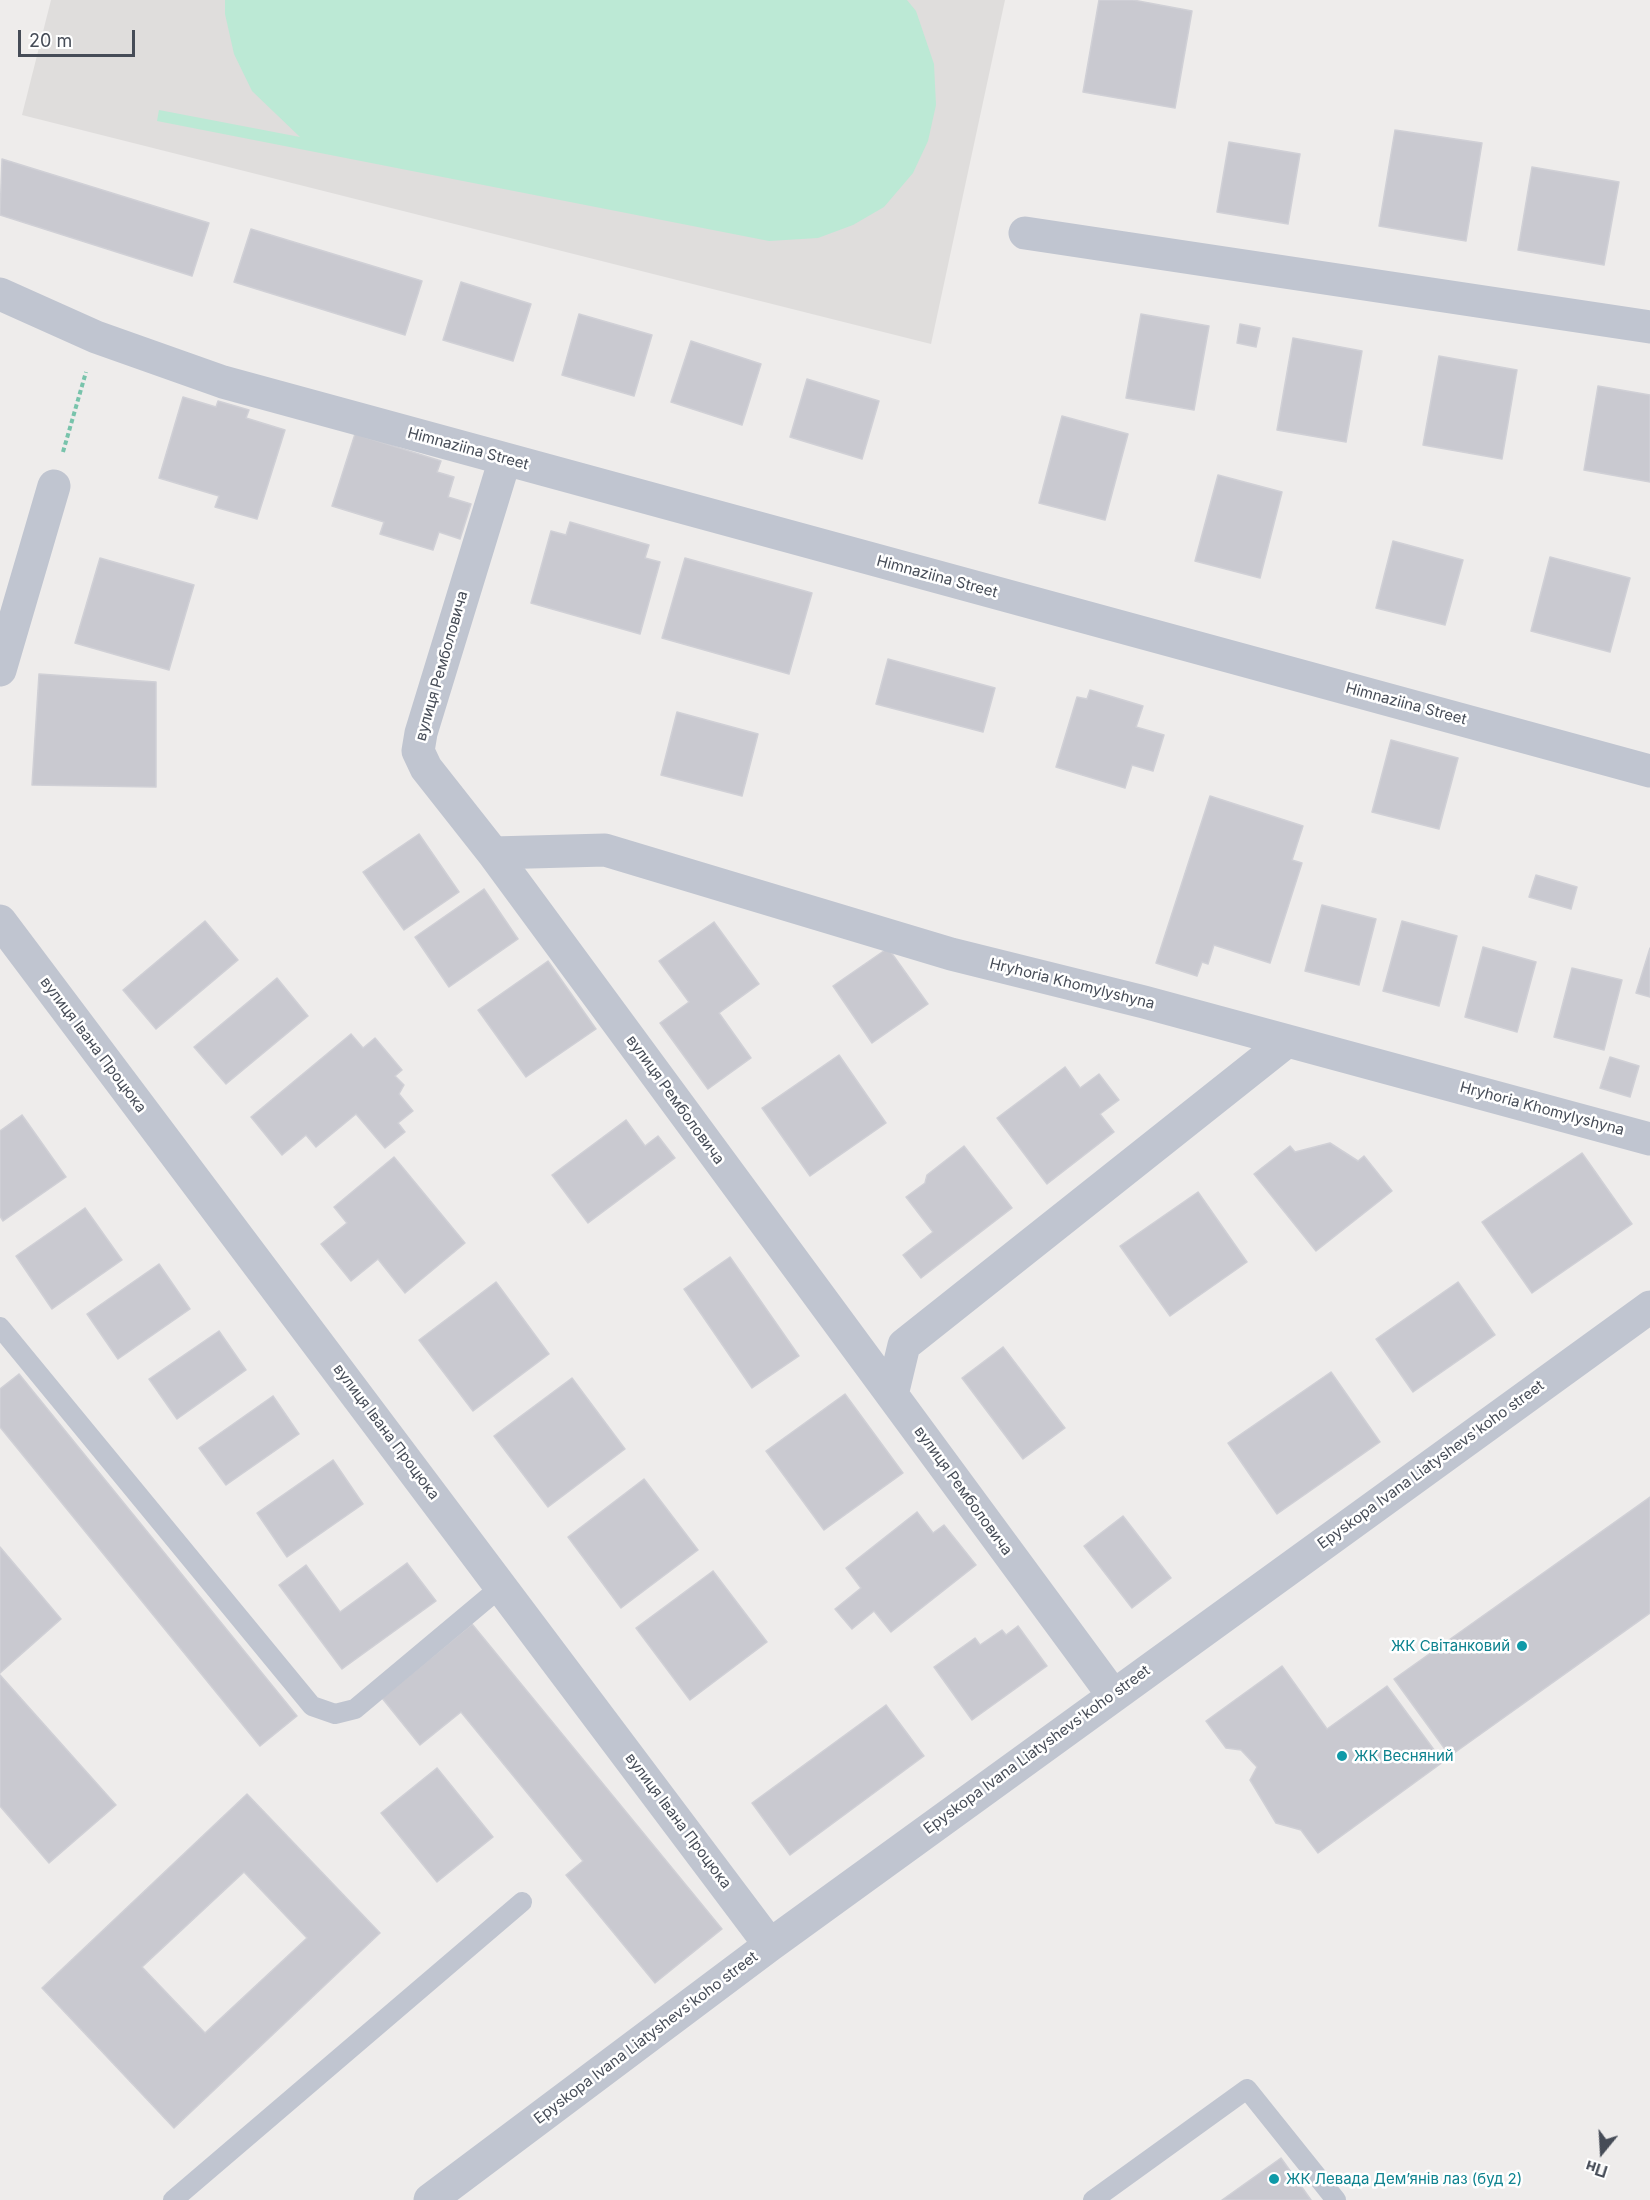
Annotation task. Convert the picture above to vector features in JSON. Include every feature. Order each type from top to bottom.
[{"type":"street","points":[[1025,233],[1650,327]]},
{"type":"street","name":"Himnaziina Street","points":[[0,294],[96,337],[223,382],[1650,771]]},
{"type":"street","name":"вулиця Ремболовича","points":[[504,459],[421,733],[418,751],[426,768],[493,853],[1113,1695]]},
{"type":"street","points":[[0,670],[54,486]]},
{"type":"street","name":"Hryhoria Khomylyshyna","points":[[493,853],[605,850],[951,954],[1143,1002],[1650,1139]]},
{"type":"street","name":"вулиця Івана Процюка","points":[[0,921],[770,1945]]},
{"type":"street","points":[[892,1395],[904,1346],[1287,1041]]},
{"type":"street","name":"Epyskopa Ivana Liatyshevs'koho street","points":[[430,2200],[770,1945],[1650,1306]]},
{"type":"lane","points":[[0,1327],[312,1706],[335,1714],[355,1709],[502,1586]]},
{"type":"lane","points":[[173,2200],[522,1902]]},
{"type":"lane","points":[[1093,2200],[1247,2089],[1336,2200]]},
{"type":"path","points":[[54,486],[96,337]]},
{"type":"shaded area","points":[[51,0],[1005,0],[931,344],[22,115]]},
{"type":"green space","points":[[225,0],[907,0],[916,11],[934,64],[936,105],[928,141],[913,173],[884,207],[853,225],[818,238],[769,241],[157,121],[159,110],[300,137],[252,91],[234,54],[225,14]]},
{"type":"building","points":[[1099,0],[1133,0],[1192,11],[1175,108],[1083,92]]},
{"type":"building","points":[[1395,130],[1482,143],[1466,241],[1379,226]]},
{"type":"building","points":[[1229,142],[1300,154],[1288,224],[1217,212]]},
{"type":"building","points":[[2,159],[209,223],[192,276],[0,215]]},
{"type":"building","points":[[1532,167],[1619,182],[1604,265],[1518,250]]},
{"type":"building","points":[[251,229],[422,281],[405,335],[234,282]]},
{"type":"building","points":[[461,282],[531,304],[513,361],[443,340]]},
{"type":"building","points":[[579,314],[652,335],[634,396],[562,375]]},
{"type":"building","points":[[1141,314],[1209,326],[1194,410],[1126,398]]},
{"type":"building","points":[[1240,324],[1260,328],[1256,347],[1237,343]]},
{"type":"building","points":[[1293,338],[1362,351],[1346,442],[1277,430]]},
{"type":"building","points":[[691,341],[761,364],[742,425],[671,402]]},
{"type":"building","points":[[1439,356],[1517,370],[1502,459],[1423,445]]},
{"type":"building","points":[[807,379],[879,401],[862,459],[790,437]]},
{"type":"building","points":[[1598,386],[1650,395],[1650,482],[1584,470]]},
{"type":"building","points":[[183,397],[216,407],[218,401],[249,410],[246,418],[285,430],[257,519],[215,507],[219,496],[159,478]]},
{"type":"building","points":[[1062,416],[1128,434],[1105,520],[1039,503]]},
{"type":"building","points":[[355,434],[441,461],[437,472],[454,477],[448,497],[471,504],[460,539],[439,532],[433,550],[380,534],[384,522],[332,506]]},
{"type":"building","points":[[1218,475],[1282,492],[1260,578],[1195,561]]},
{"type":"building","points":[[570,522],[649,545],[645,558],[660,562],[640,634],[531,603],[551,531],[566,535]]},
{"type":"building","points":[[1393,541],[1463,560],[1445,625],[1376,608]]},
{"type":"building","points":[[1550,557],[1630,578],[1610,652],[1531,631]]},
{"type":"building","points":[[100,558],[194,585],[169,670],[75,643]]},
{"type":"building","points":[[685,558],[812,593],[789,674],[662,638]]},
{"type":"building","points":[[888,659],[995,688],[983,732],[876,704]]},
{"type":"building","points":[[39,674],[156,682],[156,787],[32,785]]},
{"type":"building","points":[[1090,690],[1143,706],[1136,727],[1164,735],[1153,771],[1132,765],[1125,788],[1056,767],[1077,697],[1087,699]]},
{"type":"building","points":[[677,712],[758,734],[742,796],[661,775]]},
{"type":"building","points":[[1391,740],[1458,758],[1439,829],[1372,812]]},
{"type":"building","points":[[1210,796],[1303,826],[1292,860],[1302,863],[1270,963],[1214,945],[1208,964],[1202,962],[1197,976],[1156,963]]},
{"type":"building","points":[[419,834],[459,892],[404,930],[363,872]]},
{"type":"building","points":[[1536,875],[1577,887],[1571,909],[1529,897]]},
{"type":"building","points":[[484,889],[518,939],[449,987],[415,937]]},
{"type":"building","points":[[1322,905],[1376,919],[1359,985],[1305,971]]},
{"type":"building","points":[[205,921],[238,960],[156,1029],[123,990]]},
{"type":"building","points":[[1402,921],[1457,936],[1439,1006],[1383,991]]},
{"type":"building","points":[[714,922],[759,984],[719,1013],[751,1058],[708,1089],[660,1023],[689,1002],[659,961]]},
{"type":"building","points":[[1483,947],[1536,962],[1517,1032],[1465,1017]]},
{"type":"building","points":[[888,948],[928,1004],[872,1043],[833,986]]},
{"type":"building","points":[[1650,948],[1650,997],[1636,993]]},
{"type":"building","points":[[548,961],[596,1029],[526,1077],[478,1010]]},
{"type":"building","points":[[1572,968],[1622,980],[1604,1050],[1554,1037]]},
{"type":"building","points":[[277,978],[308,1016],[226,1084],[194,1047]]},
{"type":"building","points":[[351,1034],[363,1048],[375,1038],[402,1070],[395,1076],[404,1085],[399,1094],[413,1111],[398,1123],[405,1132],[385,1148],[356,1114],[316,1147],[306,1135],[282,1155],[251,1117]]},
{"type":"building","points":[[839,1055],[886,1123],[810,1176],[762,1108]]},
{"type":"building","points":[[1610,1057],[1639,1066],[1630,1097],[1600,1088]]},
{"type":"building","points":[[1065,1067],[1080,1088],[1099,1074],[1119,1100],[1100,1114],[1114,1132],[1047,1184],[997,1118]]},
{"type":"building","points":[[22,1115],[66,1177],[3,1221],[0,1216],[0,1131]]},
{"type":"building","points":[[626,1120],[645,1146],[658,1136],[675,1158],[588,1223],[552,1175]]},
{"type":"building","points":[[1330,1143],[1358,1161],[1364,1156],[1392,1191],[1316,1251],[1254,1174],[1290,1146],[1295,1152]]},
{"type":"building","points":[[964,1146],[1012,1208],[921,1278],[903,1255],[933,1232],[906,1197],[925,1183],[927,1175]]},
{"type":"building","points":[[1582,1153],[1632,1224],[1532,1293],[1482,1222]]},
{"type":"building","points":[[394,1157],[465,1243],[405,1293],[378,1259],[351,1281],[321,1244],[347,1223],[334,1207]]},
{"type":"building","points":[[1198,1192],[1247,1262],[1170,1316],[1120,1246]]},
{"type":"building","points":[[85,1208],[122,1260],[52,1309],[16,1256]]},
{"type":"building","points":[[730,1257],[799,1356],[752,1388],[684,1289]]},
{"type":"building","points":[[159,1264],[190,1309],[118,1359],[87,1314]]},
{"type":"building","points":[[496,1282],[549,1354],[473,1411],[419,1340]]},
{"type":"building","points":[[1458,1282],[1495,1335],[1413,1392],[1376,1339]]},
{"type":"building","points":[[219,1331],[246,1370],[177,1419],[149,1379]]},
{"type":"building","points":[[1003,1347],[1065,1428],[1023,1459],[962,1378]]},
{"type":"building","points":[[1331,1372],[1380,1442],[1277,1514],[1228,1443]]},
{"type":"building","points":[[19,1374],[297,1716],[260,1746],[0,1427],[0,1389]]},
{"type":"building","points":[[572,1378],[625,1449],[548,1507],[494,1436]]},
{"type":"building","points":[[845,1394],[903,1473],[824,1530],[766,1451]]},
{"type":"building","points":[[273,1396],[299,1434],[226,1485],[199,1448]]},
{"type":"building","points":[[333,1460],[363,1504],[287,1557],[257,1513]]},
{"type":"building","points":[[644,1479],[698,1550],[621,1608],[568,1537]]},
{"type":"building","name":"ЖК Світанковий","points":[[1650,1497],[1650,1613],[1450,1756],[1394,1679]]},
{"type":"building","points":[[917,1512],[933,1533],[944,1525],[976,1565],[891,1632],[874,1611],[852,1629],[835,1609],[861,1588],[846,1568]]},
{"type":"building","points":[[1123,1516],[1171,1578],[1132,1608],[1084,1546]]},
{"type":"building","points":[[0,1547],[61,1619],[0,1673]]},
{"type":"building","points":[[407,1563],[436,1601],[342,1669],[279,1585],[306,1565],[340,1612]]},
{"type":"building","points":[[713,1571],[767,1642],[690,1700],[636,1628]]},
{"type":"building","points":[[472,1624],[722,1929],[655,1983],[566,1875],[583,1861],[461,1712],[420,1745],[382,1698]]},
{"type":"building","points":[[1018,1626],[1047,1666],[972,1720],[934,1667],[975,1638],[980,1645],[1002,1630],[1006,1635]]},
{"type":"building","name":"ЖК Весняний","points":[[1282,1666],[1327,1729],[1387,1686],[1443,1762],[1318,1853],[1301,1830],[1276,1823],[1250,1780],[1257,1767],[1241,1750],[1226,1748],[1206,1721]]},
{"type":"building","points":[[0,1675],[116,1805],[49,1863],[0,1806]]},
{"type":"building","points":[[886,1705],[924,1756],[790,1855],[752,1803]]},
{"type":"building","points":[[437,1768],[493,1837],[437,1882],[381,1813]]},
{"type":"building","points":[[247,1794],[380,1933],[174,2128],[42,1988]],"holes":[[[244,1872],[307,1938],[205,2033],[142,1967]]]},
{"type":"building","name":"ЖК Левада Дем’янів лаз (буд 2)","points":[[1281,2158],[1311,2200],[1222,2200]]},
{"type":"place","name":"ЖК Світанковий","points":[[1522,1646]]},
{"type":"place","name":"ЖК Весняний","points":[[1342,1756]]},
{"type":"place","name":"ЖК Левада Дем’янів лаз (буд 2)","points":[[1274,2179]]}]
